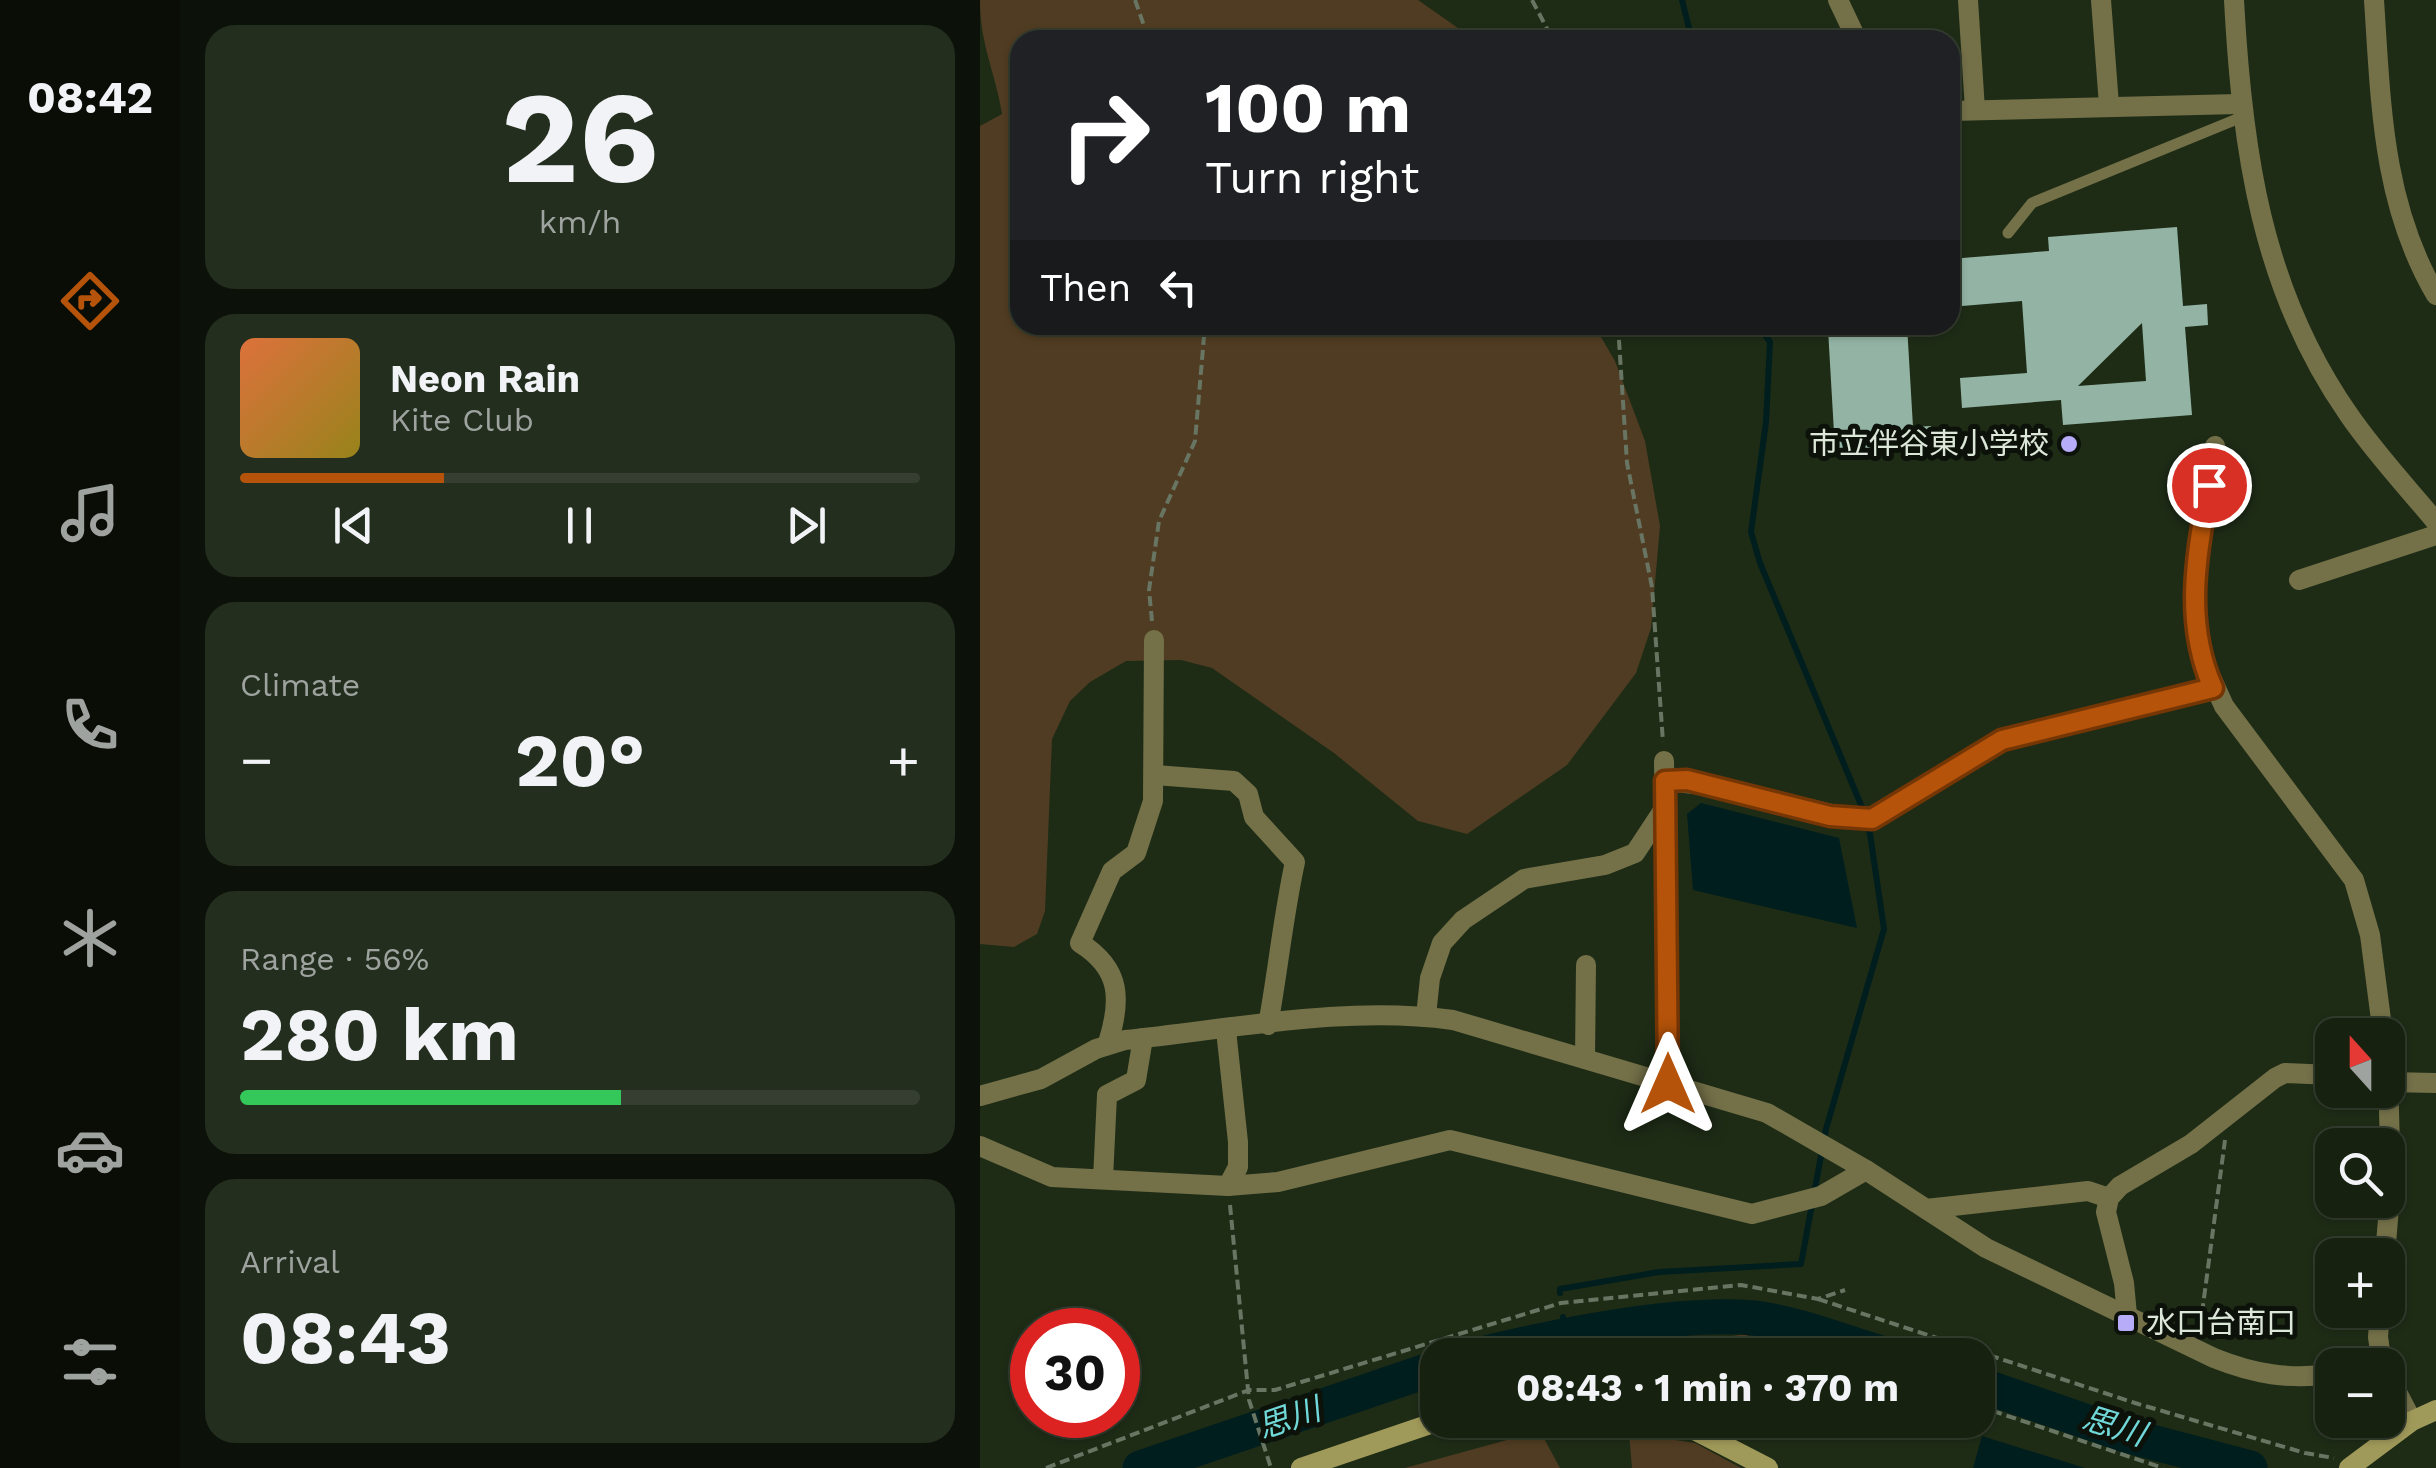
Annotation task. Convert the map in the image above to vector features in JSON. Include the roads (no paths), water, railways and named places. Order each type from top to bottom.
[{"type":"main road","points":[[2353,1465],[2412,1421],[2436,1410]]},
{"type":"main road","points":[[1301,1468],[1420,1427]]},
{"type":"main road","points":[[1710,1438],[1768,1468]]},
{"type":"street","points":[[1838,0],[1852,30]]},
{"type":"street","points":[[1968,0],[1975,110]]},
{"type":"street","points":[[2101,0],[2108,105]]},
{"type":"street","points":[[2234,0],[2241,111],[2262,231],[2299,331],[2349,415],[2436,522]]},
{"type":"street","points":[[2374,0],[2384,148],[2407,234],[2436,296]]},
{"type":"street","points":[[1960,111],[2108,105],[2241,111]]},
{"type":"street","points":[[2215,446],[2193,602],[2199,651],[2213,688],[2310,826],[2354,880],[2370,935],[2380,1018]]},
{"type":"street","points":[[2299,580],[2436,535]]},
{"type":"street","points":[[1108,1044],[1118,1001],[1115,985],[1105,964],[1080,943],[1112,871],[1136,853],[1145,832],[1155,775],[1154,640]]},
{"type":"street","points":[[1668,1084],[1664,771],[1864,820],[2002,740],[2213,688]]},
{"type":"street","points":[[1155,775],[1234,781],[1248,794],[1254,816],[1295,862],[1282,922],[1268,1025]]},
{"type":"street","points":[[1426,1016],[1430,978],[1442,943],[1463,920],[1524,878],[1606,865],[1635,852],[1666,806]]},
{"type":"street","points":[[1585,1059],[1586,965]]},
{"type":"street","points":[[980,1096],[1041,1080],[1108,1044],[1143,1038],[1355,1016],[1453,1020],[1766,1113],[1811,1136],[1986,1248],[2196,1349],[2250,1372],[2315,1377]]},
{"type":"street","points":[[1226,1030],[1238,1142],[1238,1167],[1228,1186]]},
{"type":"street","points":[[1104,1179],[1107,1095],[1136,1080],[1143,1038]]},
{"type":"street","points":[[2127,1315],[2124,1284],[2106,1212],[2109,1198],[2120,1186],[2191,1144],[2285,1073],[2315,1074]]},
{"type":"street","points":[[2405,1080],[2436,1083]]},
{"type":"street","points":[[2386,1238],[2391,1184],[2389,1108]]},
{"type":"street","points":[[980,1146],[1052,1177],[1228,1186],[1278,1182],[1450,1140],[1694,1196],[1724,1210],[1752,1214],[1812,1197],[1866,1170]]},
{"type":"street","points":[[1926,1209],[2088,1191],[2109,1198]]},
{"type":"street","points":[[2405,1408],[2412,1421]]},
{"type":"lane","points":[[2008,233],[2032,203],[2241,111]]},
{"type":"water","points":[[1701,803],[1839,838],[1857,928],[1693,890],[1687,814]]},
{"type":"water","points":[[1981,1438],[1988,1438],[2085,1468],[1973,1468]]},
{"type":"waterway","points":[[1682,0],[1690,30]]},
{"type":"waterway","points":[[1560,1293],[1560,1289],[1659,1272],[1801,1264],[1826,1129],[1884,929],[1870,834],[1861,805],[1760,563],[1751,532],[1766,422],[1770,342],[1765,335]]},
{"type":"waterway","points":[[1563,1317],[1567,1338]]},
{"type":"waterway","name":"思川","points":[[1554,1338],[1653,1322],[1723,1317],[1787,1324],[1833,1338]]},
{"type":"waterway","name":"思川","points":[[1140,1468],[1420,1373]]},
{"type":"waterway","name":"思川","points":[[1995,1390],[2125,1435],[2250,1468]]},
{"type":"place","name":"市立伴谷東小学校","points":[[2069,444]]},
{"type":"place","name":"水口台南口","points":[[2126,1323]]}]
